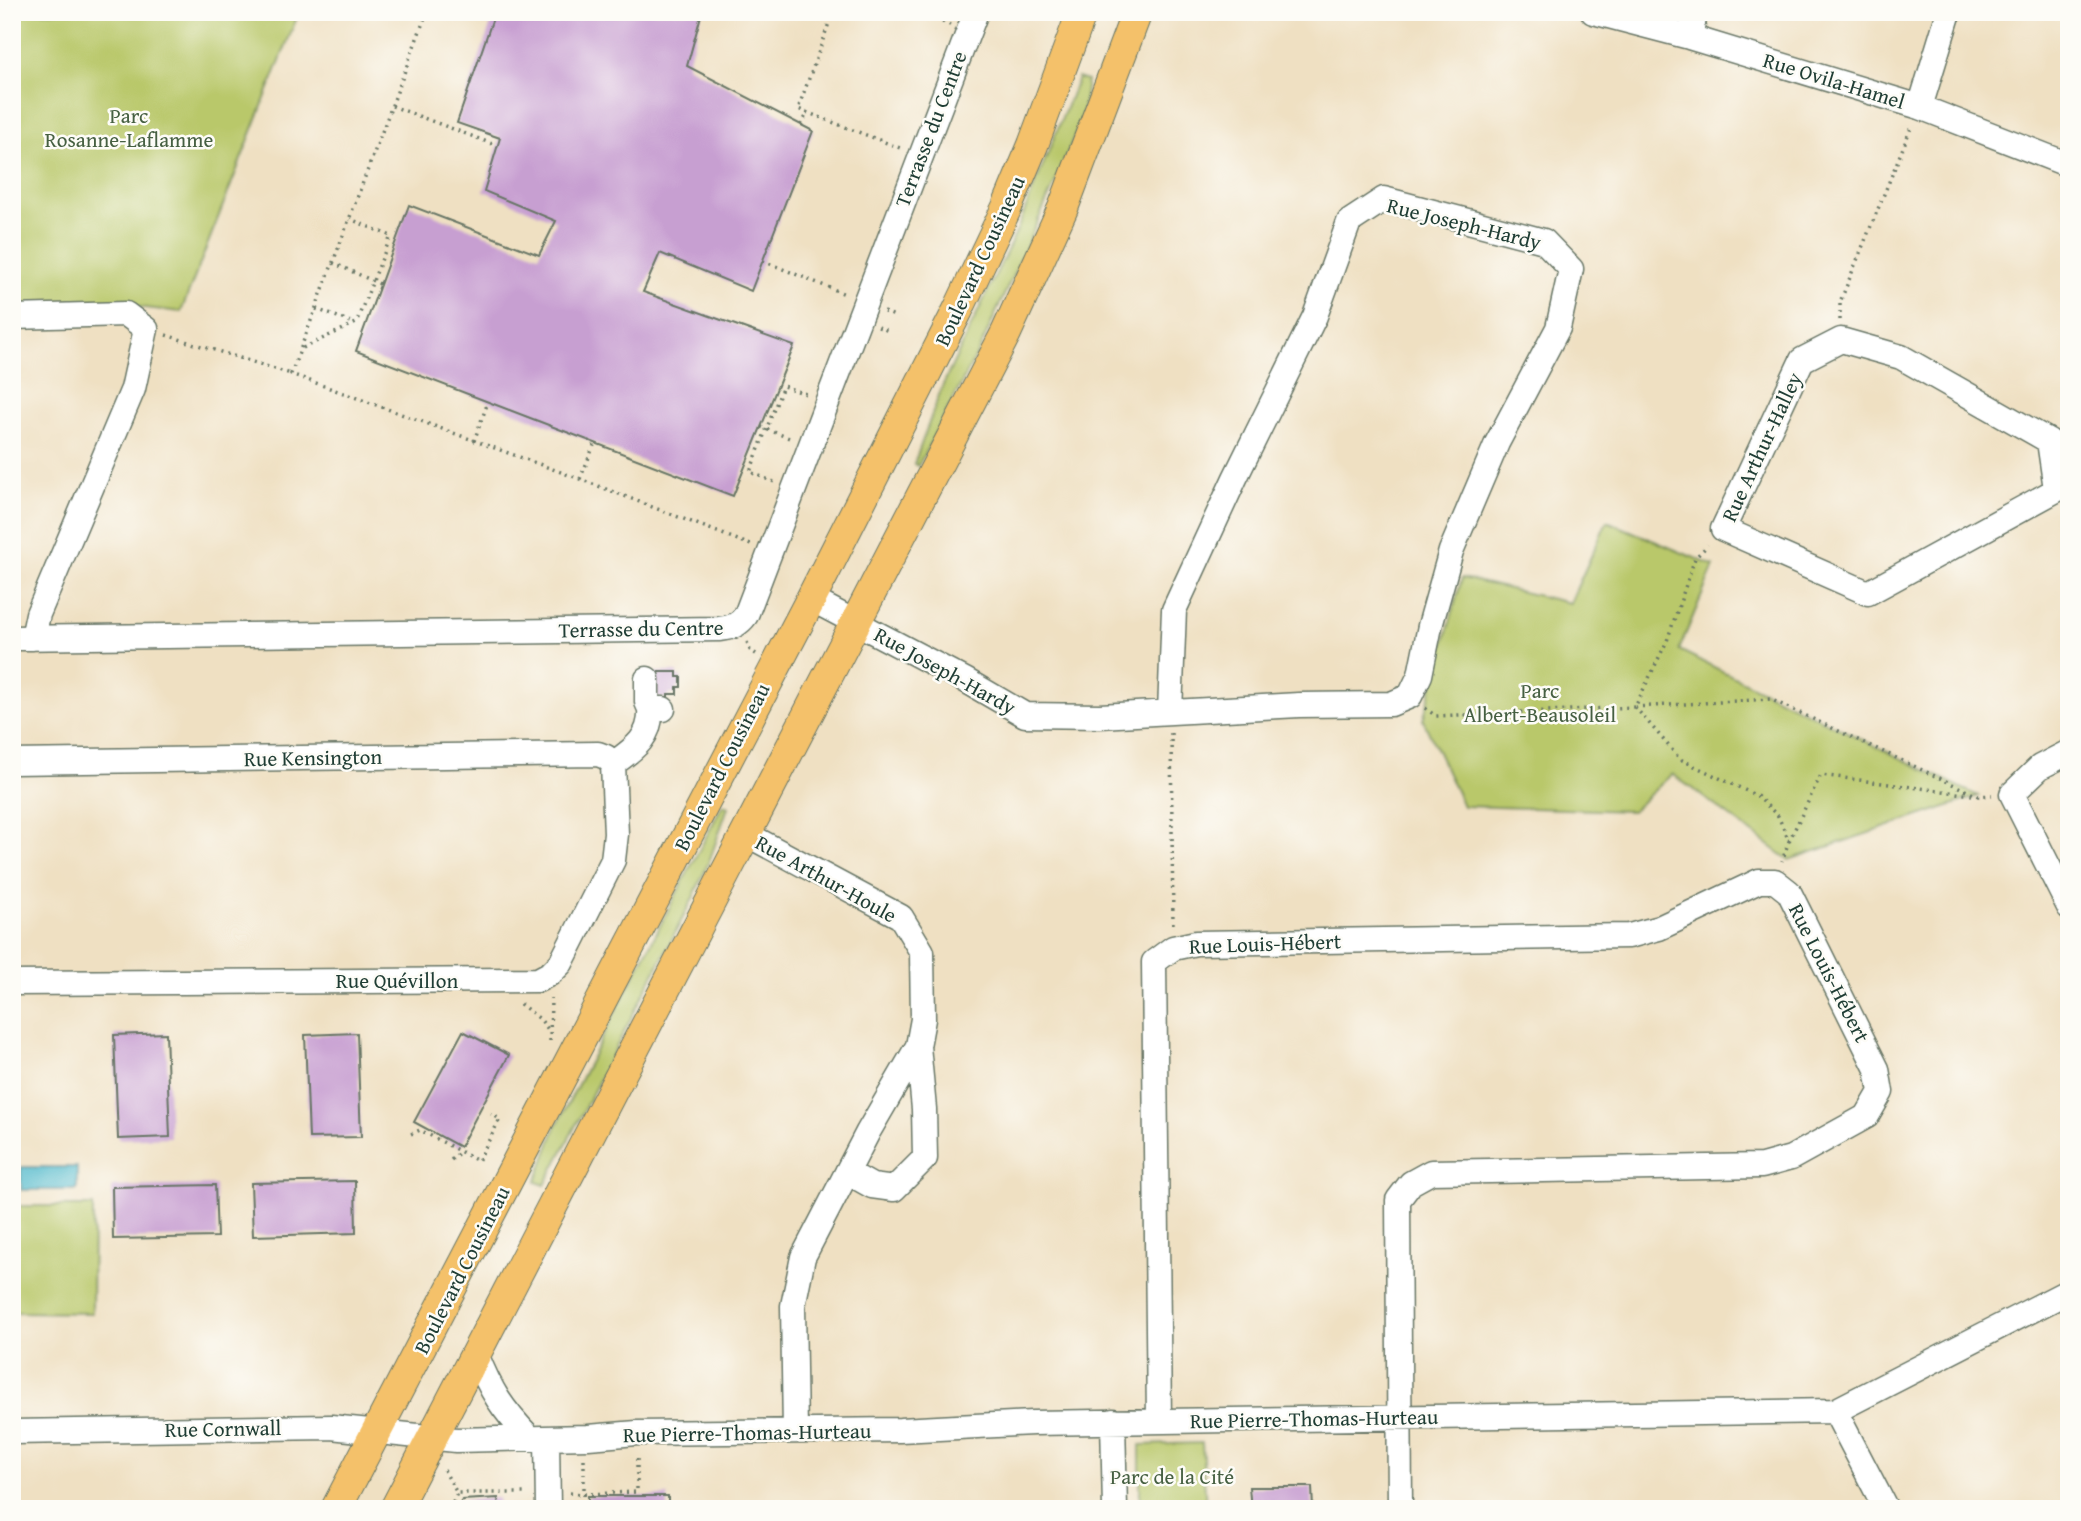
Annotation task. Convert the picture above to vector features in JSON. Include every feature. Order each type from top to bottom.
[{"type":"main road","name":"Boulevard Cousineau","points":[[336,1509],[811,600],[993,237],[1047,111],[1083,12]]},
{"type":"main road","points":[[395,1509],[993,358],[1042,257],[1081,163],[1137,12]]},
{"type":"street","name":"Terrasse du Centre","points":[[22,638],[719,629],[740,623],[751,603],[976,12]]},
{"type":"street","name":"Rue Ovila-Hamel","points":[[1593,12],[1689,37],[1920,107],[2069,165]]},
{"type":"street","points":[[1689,37],[1696,12]]},
{"type":"street","points":[[1920,107],[1949,12]]},
{"type":"street","name":"Rue Joseph-Hardy","points":[[811,600],[965,680],[1025,715],[1100,716],[1299,705],[1391,704],[1410,696],[1420,675],[1430,626],[1451,551],[1497,443],[1558,328],[1571,269],[1544,241],[1384,199],[1349,222],[1315,316],[1174,610],[1170,712]]},
{"type":"street","points":[[12,317],[126,313],[146,329],[133,390],[38,614],[22,638]]},
{"type":"street","name":"Rue Arthur-Halley","points":[[1841,340],[1901,357],[2049,440],[2062,486],[1868,593],[1723,529],[1802,360],[1841,340]]},
{"type":"street","points":[[612,762],[636,747],[649,727],[656,709],[647,702],[647,679]]},
{"type":"street","points":[[2069,752],[2040,767],[2012,794],[2069,907]]},
{"type":"street","name":"Rue Kensington","points":[[12,762],[591,754],[602,755],[612,762]]},
{"type":"street","name":"Rue Quévillon","points":[[12,983],[538,980],[561,963],[613,860],[616,835],[612,762]]},
{"type":"street","name":"Rue Arthur-Houle","points":[[746,834],[901,916],[922,952],[923,1019],[918,1046],[925,1158],[894,1189],[872,1186],[846,1172]]},
{"type":"street","name":"Rue Louis-Hébert","points":[[1158,1421],[1154,962],[1173,948],[1196,943],[1629,936],[1659,928],[1759,881],[1775,881],[1789,892],[1877,1069],[1881,1093],[1867,1116],[1791,1158],[1762,1166],[1431,1172],[1411,1183],[1398,1200],[1400,1509]]},
{"type":"street","name":"Rue Arthur-Houle","points":[[795,1432],[793,1306],[803,1257],[846,1172],[918,1046]]},
{"type":"street","name":"Rue Pierre-Thomas-Hurteau","points":[[433,1437],[456,1440],[637,1433],[900,1430],[1113,1421],[1835,1410],[2069,1291]]},
{"type":"street","points":[[475,1354],[494,1396],[539,1438],[548,1498]]},
{"type":"street","points":[[1835,1410],[1886,1509]]},
{"type":"street","points":[[1113,1421],[1115,1509]]},
{"type":"street","name":"Rue Cornwall","points":[[12,1432],[331,1427],[433,1437]]},
{"type":"path","points":[[291,374],[428,12]]},
{"type":"path","points":[[833,12],[798,109],[905,150]]},
{"type":"path","points":[[916,12],[952,26]]},
{"type":"path","points":[[392,106],[498,146]]},
{"type":"path","points":[[1841,340],[1840,302],[1920,107]]},
{"type":"path","points":[[801,125],[808,113]]},
{"type":"path","points":[[301,349],[356,323],[391,236],[350,219]]},
{"type":"path","points":[[762,261],[849,295]]},
{"type":"path","points":[[333,263],[380,284]]},
{"type":"path","points":[[316,309],[356,323]]},
{"type":"path","points":[[146,329],[291,374],[751,545]]},
{"type":"path","points":[[750,472],[780,385],[811,396]]},
{"type":"path","points":[[474,441],[488,402]]},
{"type":"path","points":[[761,427],[795,440]]},
{"type":"path","points":[[580,480],[595,443]]},
{"type":"path","points":[[744,470],[778,484]]},
{"type":"path","points":[[1634,707],[1667,641],[1695,558],[1723,529]]},
{"type":"path","points":[[748,645],[750,650],[758,655]]},
{"type":"path","points":[[1410,696],[1436,716],[1770,699],[1978,796]]},
{"type":"path","points":[[1634,707],[1680,759],[1758,796],[1778,816],[1789,841]]},
{"type":"path","points":[[1170,712],[1173,948]]},
{"type":"path","points":[[1775,881],[1789,841],[1821,775],[1978,796],[2012,794]]},
{"type":"path","points":[[550,1047],[551,998]]},
{"type":"path","points":[[518,1000],[540,1019],[551,1034]]},
{"type":"path","points":[[411,1134],[420,1130],[478,1161],[500,1119],[491,1114]]},
{"type":"path","points":[[451,1160],[461,1151]]},
{"type":"path","points":[[457,1493],[548,1498],[584,1493],[637,1492],[637,1456]]},
{"type":"path","points":[[584,1457],[584,1509]]},
{"type":"path","points":[[443,1468],[457,1493]]},
{"type":"path","points":[[450,1509],[457,1493]]},
{"type":"green space","name":"Parc Rosanne-Laflamme","points":[[12,12],[299,12],[181,312],[127,306],[12,308]]},
{"type":"green space","points":[[1078,78],[1087,81],[1082,117],[1054,185],[981,346],[918,466],[914,464],[942,387],[1017,230]]},
{"type":"green space","name":"Parc Albert-Beausoleil","points":[[1607,521],[1714,566],[1679,650],[1978,796],[1789,860],[1672,774],[1632,811],[1463,806],[1423,720],[1462,578],[1570,603]]},
{"type":"green space","points":[[723,804],[728,807],[693,898],[545,1185],[536,1182],[556,1127]]},
{"type":"green space","points":[[12,1206],[93,1206],[92,1313],[12,1312]]},
{"type":"green space","name":"Parc de la Cité","points":[[1202,1443],[1206,1509],[1140,1509],[1140,1445]]},
{"type":"water","points":[[21,1167],[77,1167],[77,1190],[21,1190]]},
{"type":"building","points":[[495,12],[702,12],[687,66],[813,131],[751,291],[660,253],[643,292],[794,346],[733,496],[356,351],[409,205],[539,255],[556,221],[484,191],[500,138],[457,123]]},
{"type":"building","points":[[655,672],[677,672],[677,677],[681,677],[681,687],[677,687],[677,694],[668,694],[668,698],[657,698]]},
{"type":"building","points":[[463,1031],[509,1055],[460,1147],[414,1122]]},
{"type":"building","points":[[166,1033],[170,1137],[118,1139],[114,1035]]},
{"type":"building","points":[[357,1033],[361,1137],[309,1138],[305,1035]]},
{"type":"building","points":[[355,1181],[356,1233],[253,1236],[251,1183]]},
{"type":"building","points":[[215,1185],[217,1237],[113,1239],[112,1187]]},
{"type":"building","points":[[1249,1487],[1312,1487],[1313,1509],[1251,1509]]},
{"type":"building","points":[[588,1496],[668,1496],[668,1509],[588,1509]]},
{"type":"building","points":[[498,1498],[499,1509],[457,1509],[462,1500]]}]
